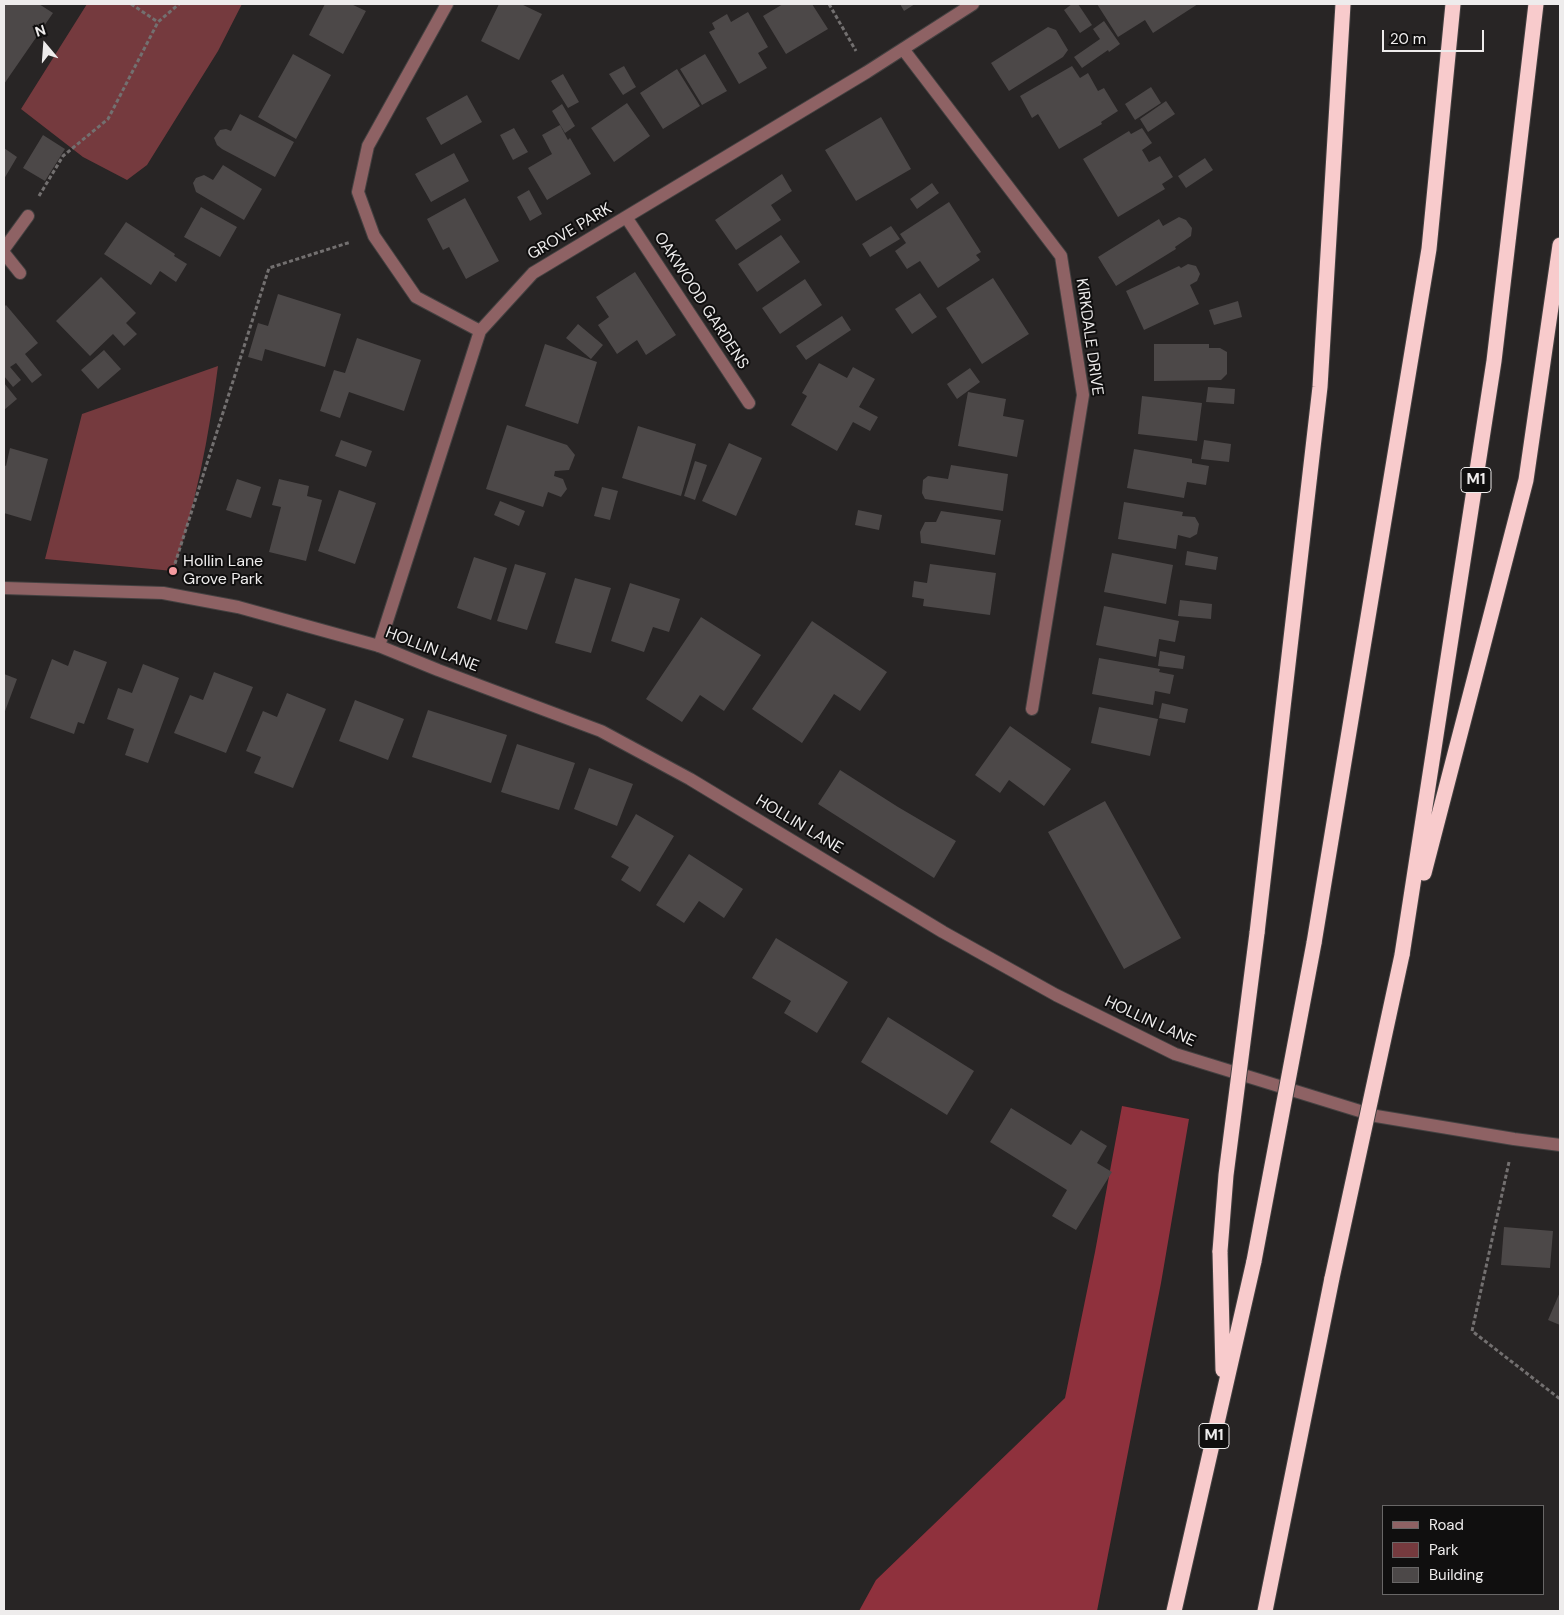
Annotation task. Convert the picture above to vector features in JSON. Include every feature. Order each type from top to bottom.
[{"type":"highway","name":"M1","points":[[1224,1391],[1220,1251],[1226,1175],[1257,933],[1320,387],[1344,4]]},
{"type":"highway","name":"M1","points":[[1174,1611],[1254,1261],[1314,942],[1429,249],[1453,4]]},
{"type":"highway","name":"M1","points":[[1402,955],[1494,361],[1536,4]]},
{"type":"highway","name":"M1","points":[[1264,1611],[1332,1278],[1402,955],[1526,480],[1560,245]]},
{"type":"street","points":[[447,4],[368,146],[358,192],[374,236],[416,297],[480,331]]},
{"type":"street","name":"GROVE PARK","points":[[379,646],[480,331],[533,273],[867,72],[973,4]]},
{"type":"street","name":"KIRKDALE DRIVE","points":[[903,49],[1062,256],[1084,394],[1032,709]]},
{"type":"street","points":[[20,273],[4,251],[28,216]]},
{"type":"street","name":"OAKWOOD GARDENS","points":[[626,217],[749,404]]},
{"type":"street","name":"HOLLIN LANE","points":[[4,588],[163,593],[238,607],[379,646],[601,732],[690,779],[944,932],[1056,995],[1175,1054],[1376,1116],[1560,1145]]},
{"type":"path","points":[[131,4],[158,22]]},
{"type":"path","points":[[28,216],[63,156],[108,119],[158,22],[179,4]]},
{"type":"path","points":[[829,4],[867,72]]},
{"type":"path","points":[[163,593],[178,556],[269,268],[374,236]]},
{"type":"path","points":[[1514,1139],[1472,1331],[1560,1399]]},
{"type":"green space","points":[[87,4],[242,4],[218,51],[147,165],[127,180],[83,157],[21,109]]},
{"type":"green space","points":[[218,366],[201,470],[173,571],[45,559],[82,414]]},
{"type":"shaded area","points":[[1122,1106],[1189,1119],[1161,1283],[1097,1611],[859,1611],[876,1580],[1065,1398]]},
{"type":"building","points":[[4,4],[39,4],[53,13],[4,84]]},
{"type":"building","points":[[325,4],[351,4],[366,11],[343,54],[309,35]]},
{"type":"building","points":[[499,4],[521,4],[542,14],[519,60],[481,41]]},
{"type":"building","points":[[783,4],[812,4],[828,29],[786,54],[763,16]]},
{"type":"building","points":[[900,4],[915,4],[904,11]]},
{"type":"building","points":[[1072,4],[1078,4],[1092,25],[1080,33],[1064,10]]},
{"type":"building","points":[[1097,4],[1198,4],[1153,33],[1145,20],[1118,37]]},
{"type":"building","points":[[748,12],[768,47],[758,53],[767,68],[739,84],[709,32],[715,29],[712,23],[727,14],[731,22]]},
{"type":"building","points":[[1104,21],[1120,44],[1082,68],[1074,57],[1100,39],[1093,29]]},
{"type":"building","points":[[1048,27],[1056,30],[1068,50],[1063,57],[1009,91],[991,63]]},
{"type":"building","points":[[293,54],[331,75],[296,139],[258,117]]},
{"type":"building","points":[[705,54],[727,91],[702,105],[680,69]]},
{"type":"building","points":[[624,66],[636,87],[623,95],[609,74]]},
{"type":"building","points":[[1072,66],[1080,78],[1088,73],[1098,91],[1104,88],[1118,111],[1101,122],[1102,124],[1059,149],[1038,114],[1032,118],[1020,96]]},
{"type":"building","points":[[677,69],[700,106],[663,129],[640,93]]},
{"type":"building","points":[[563,74],[579,102],[568,108],[551,81]]},
{"type":"building","points":[[1151,87],[1161,103],[1135,120],[1125,104]]},
{"type":"building","points":[[467,95],[482,122],[441,145],[426,118]]},
{"type":"building","points":[[1166,101],[1175,114],[1148,132],[1140,119]]},
{"type":"building","points":[[627,103],[650,136],[614,162],[591,128]]},
{"type":"building","points":[[562,104],[575,126],[565,133],[552,111]]},
{"type":"building","points":[[240,114],[294,142],[275,177],[217,145],[214,138],[220,130],[226,129],[231,131]]},
{"type":"building","points":[[881,117],[911,169],[856,201],[825,150]]},
{"type":"building","points":[[560,125],[568,140],[570,138],[591,174],[547,200],[528,168],[552,154],[542,135]]},
{"type":"building","points":[[514,128],[528,152],[513,160],[500,135]]},
{"type":"building","points":[[1142,128],[1152,143],[1142,150],[1149,162],[1160,156],[1173,177],[1162,184],[1165,189],[1118,217],[1083,159],[1129,131],[1131,134]]},
{"type":"building","points":[[43,135],[65,149],[45,181],[23,168]]},
{"type":"building","points":[[4,148],[17,157],[4,179]]},
{"type":"building","points":[[454,153],[469,181],[431,202],[415,174]]},
{"type":"building","points":[[1205,158],[1213,170],[1186,188],[1178,176]]},
{"type":"building","points":[[223,165],[262,189],[244,220],[196,192],[193,183],[196,178],[204,175],[213,180]]},
{"type":"building","points":[[782,174],[792,191],[771,205],[781,220],[736,250],[715,220]]},
{"type":"building","points":[[932,183],[939,193],[917,209],[910,199]]},
{"type":"building","points":[[529,190],[542,214],[530,221],[517,197]]},
{"type":"building","points":[[465,198],[499,261],[466,279],[449,247],[443,250],[427,219]]},
{"type":"building","points":[[949,202],[981,252],[976,255],[980,260],[938,288],[920,261],[907,269],[895,251],[906,243],[900,234]]},
{"type":"building","points":[[201,207],[237,227],[220,257],[184,237]]},
{"type":"building","points":[[1179,217],[1186,220],[1192,228],[1191,236],[1175,247],[1176,249],[1116,286],[1098,257],[1159,219],[1163,226]]},
{"type":"building","points":[[126,222],[187,264],[176,282],[160,271],[151,285],[104,254]]},
{"type":"building","points":[[891,226],[900,239],[870,257],[862,244]]},
{"type":"building","points":[[781,235],[800,262],[757,292],[738,264]]},
{"type":"building","points":[[1188,264],[1196,266],[1200,274],[1197,281],[1190,285],[1199,304],[1144,330],[1126,291],[1179,266],[1181,268]]},
{"type":"building","points":[[635,272],[676,335],[646,355],[637,340],[617,354],[598,325],[609,317],[596,297]]},
{"type":"building","points":[[101,277],[136,313],[126,323],[137,334],[124,346],[113,334],[90,356],[56,321]]},
{"type":"building","points":[[993,278],[1029,334],[982,364],[946,308]]},
{"type":"building","points":[[805,279],[822,305],[780,334],[762,308]]},
{"type":"building","points":[[920,293],[937,317],[912,334],[895,309]]},
{"type":"building","points":[[278,294],[341,314],[325,367],[265,349],[262,361],[248,357],[258,323],[268,326]]},
{"type":"building","points":[[1238,301],[1242,317],[1214,325],[1209,310]]},
{"type":"building","points":[[6,305],[38,343],[25,354],[42,375],[32,383],[16,363],[10,367],[21,380],[13,387],[4,376],[4,307]]},
{"type":"building","points":[[842,316],[851,330],[806,360],[796,346]]},
{"type":"building","points":[[578,324],[603,345],[591,359],[566,338]]},
{"type":"building","points":[[357,338],[421,360],[404,411],[349,392],[340,418],[320,411],[334,370],[345,373]]},
{"type":"building","points":[[545,344],[597,362],[578,424],[525,406]]},
{"type":"building","points":[[1154,344],[1209,344],[1209,348],[1220,348],[1227,352],[1227,374],[1221,380],[1154,381]]},
{"type":"building","points":[[104,350],[121,369],[98,389],[81,370]]},
{"type":"building","points":[[819,363],[847,378],[853,367],[875,379],[859,407],[878,417],[870,431],[853,422],[837,451],[791,425],[807,396],[802,393]]},
{"type":"building","points":[[970,368],[980,382],[957,399],[947,384]]},
{"type":"building","points":[[4,383],[17,399],[4,410]]},
{"type":"building","points":[[1208,387],[1235,389],[1234,404],[1206,402]]},
{"type":"building","points":[[968,392],[1006,399],[1003,416],[1024,420],[1017,457],[958,446]]},
{"type":"building","points":[[1142,396],[1202,403],[1197,441],[1138,434]]},
{"type":"building","points":[[507,425],[567,445],[575,455],[569,470],[555,471],[554,476],[563,479],[567,489],[561,497],[548,492],[543,507],[486,489]]},
{"type":"building","points":[[638,426],[696,444],[681,496],[622,478]]},
{"type":"building","points":[[341,440],[372,451],[366,467],[335,456]]},
{"type":"building","points":[[1204,440],[1231,444],[1229,462],[1201,459]]},
{"type":"building","points":[[729,443],[762,458],[736,516],[702,501]]},
{"type":"building","points":[[10,448],[48,459],[31,521],[4,513],[4,465],[6,466]]},
{"type":"building","points":[[1134,449],[1192,459],[1192,463],[1209,466],[1206,485],[1187,482],[1184,498],[1127,488]]},
{"type":"building","points":[[695,461],[707,465],[695,500],[684,496]]},
{"type":"building","points":[[951,465],[1008,474],[1003,511],[925,499],[922,493],[923,480],[928,476],[948,479]]},
{"type":"building","points":[[237,479],[261,487],[251,518],[226,510]]},
{"type":"building","points":[[279,479],[309,486],[307,496],[322,500],[306,561],[269,552],[281,507],[272,505]]},
{"type":"building","points":[[602,487],[618,491],[610,520],[594,516]]},
{"type":"building","points":[[339,490],[376,503],[355,564],[318,551]]},
{"type":"building","points":[[500,501],[525,511],[519,526],[494,515]]},
{"type":"building","points":[[1124,502],[1183,512],[1182,516],[1195,517],[1199,524],[1197,534],[1190,538],[1178,535],[1176,549],[1118,539]]},
{"type":"building","points":[[858,510],[882,515],[879,530],[855,525]]},
{"type":"building","points":[[941,511],[1001,520],[995,555],[921,543],[920,532],[925,522],[936,522]]},
{"type":"building","points":[[1187,551],[1218,557],[1216,570],[1185,565]]},
{"type":"building","points":[[1112,553],[1173,565],[1166,604],[1104,592]]},
{"type":"building","points":[[474,557],[507,568],[491,620],[457,608]]},
{"type":"building","points":[[515,564],[546,573],[527,630],[497,621]]},
{"type":"building","points":[[930,564],[996,573],[990,615],[923,606],[924,599],[912,597],[914,581],[927,583]]},
{"type":"building","points":[[575,578],[611,588],[591,653],[555,643]]},
{"type":"building","points":[[630,583],[680,599],[669,632],[653,627],[644,652],[611,641]]},
{"type":"building","points":[[1180,600],[1212,604],[1211,619],[1178,616]]},
{"type":"building","points":[[1104,606],[1179,621],[1175,642],[1159,639],[1156,657],[1096,645]]},
{"type":"building","points":[[701,617],[761,655],[724,711],[700,695],[682,722],[646,699]]},
{"type":"building","points":[[812,621],[887,672],[860,711],[834,694],[802,743],[752,709]]},
{"type":"building","points":[[74,650],[107,662],[84,724],[78,722],[74,734],[30,718],[52,659],[68,666]]},
{"type":"building","points":[[1160,651],[1185,656],[1183,669],[1158,666]]},
{"type":"building","points":[[1099,658],[1160,669],[1159,672],[1174,675],[1170,694],[1155,691],[1153,705],[1092,694]]},
{"type":"building","points":[[143,664],[179,678],[148,763],[125,755],[134,729],[107,719],[118,688],[132,693]]},
{"type":"building","points":[[214,672],[253,687],[226,753],[174,733],[190,695],[203,700]]},
{"type":"building","points":[[4,674],[17,679],[4,714]]},
{"type":"building","points":[[287,693],[326,709],[293,788],[254,773],[261,757],[246,751],[263,711],[277,717]]},
{"type":"building","points":[[355,700],[404,719],[388,760],[339,741]]},
{"type":"building","points":[[1162,703],[1188,709],[1185,723],[1159,718]]},
{"type":"building","points":[[1099,707],[1158,719],[1150,756],[1091,743]]},
{"type":"building","points":[[428,710],[507,735],[491,783],[412,757]]},
{"type":"building","points":[[1010,726],[1071,769],[1044,806],[1009,780],[1000,793],[975,775]]},
{"type":"building","points":[[517,744],[575,763],[559,810],[501,792]]},
{"type":"building","points":[[589,768],[633,784],[617,826],[574,809]]},
{"type":"building","points":[[840,770],[956,841],[934,878],[818,804]]},
{"type":"building","points":[[1105,801],[1181,938],[1124,969],[1048,832]]},
{"type":"building","points":[[636,814],[674,836],[640,892],[621,880],[629,867],[611,857]]},
{"type":"building","points":[[689,854],[743,889],[724,918],[699,901],[684,923],[656,905]]},
{"type":"building","points":[[776,938],[848,982],[817,1033],[784,1013],[791,1001],[752,978]]},
{"type":"building","points":[[888,1017],[974,1071],[947,1115],[861,1062]]},
{"type":"building","points":[[1011,1108],[1071,1145],[1081,1130],[1107,1146],[1097,1163],[1112,1172],[1076,1230],[1052,1216],[1067,1190],[990,1142]]},
{"type":"building","points":[[1504,1227],[1553,1231],[1550,1268],[1501,1265]]},
{"type":"building","points":[[1560,1292],[1560,1325],[1548,1320]]},
{"type":"place","name":"Hollin Lane Grove Park","points":[[173,571]]}]
